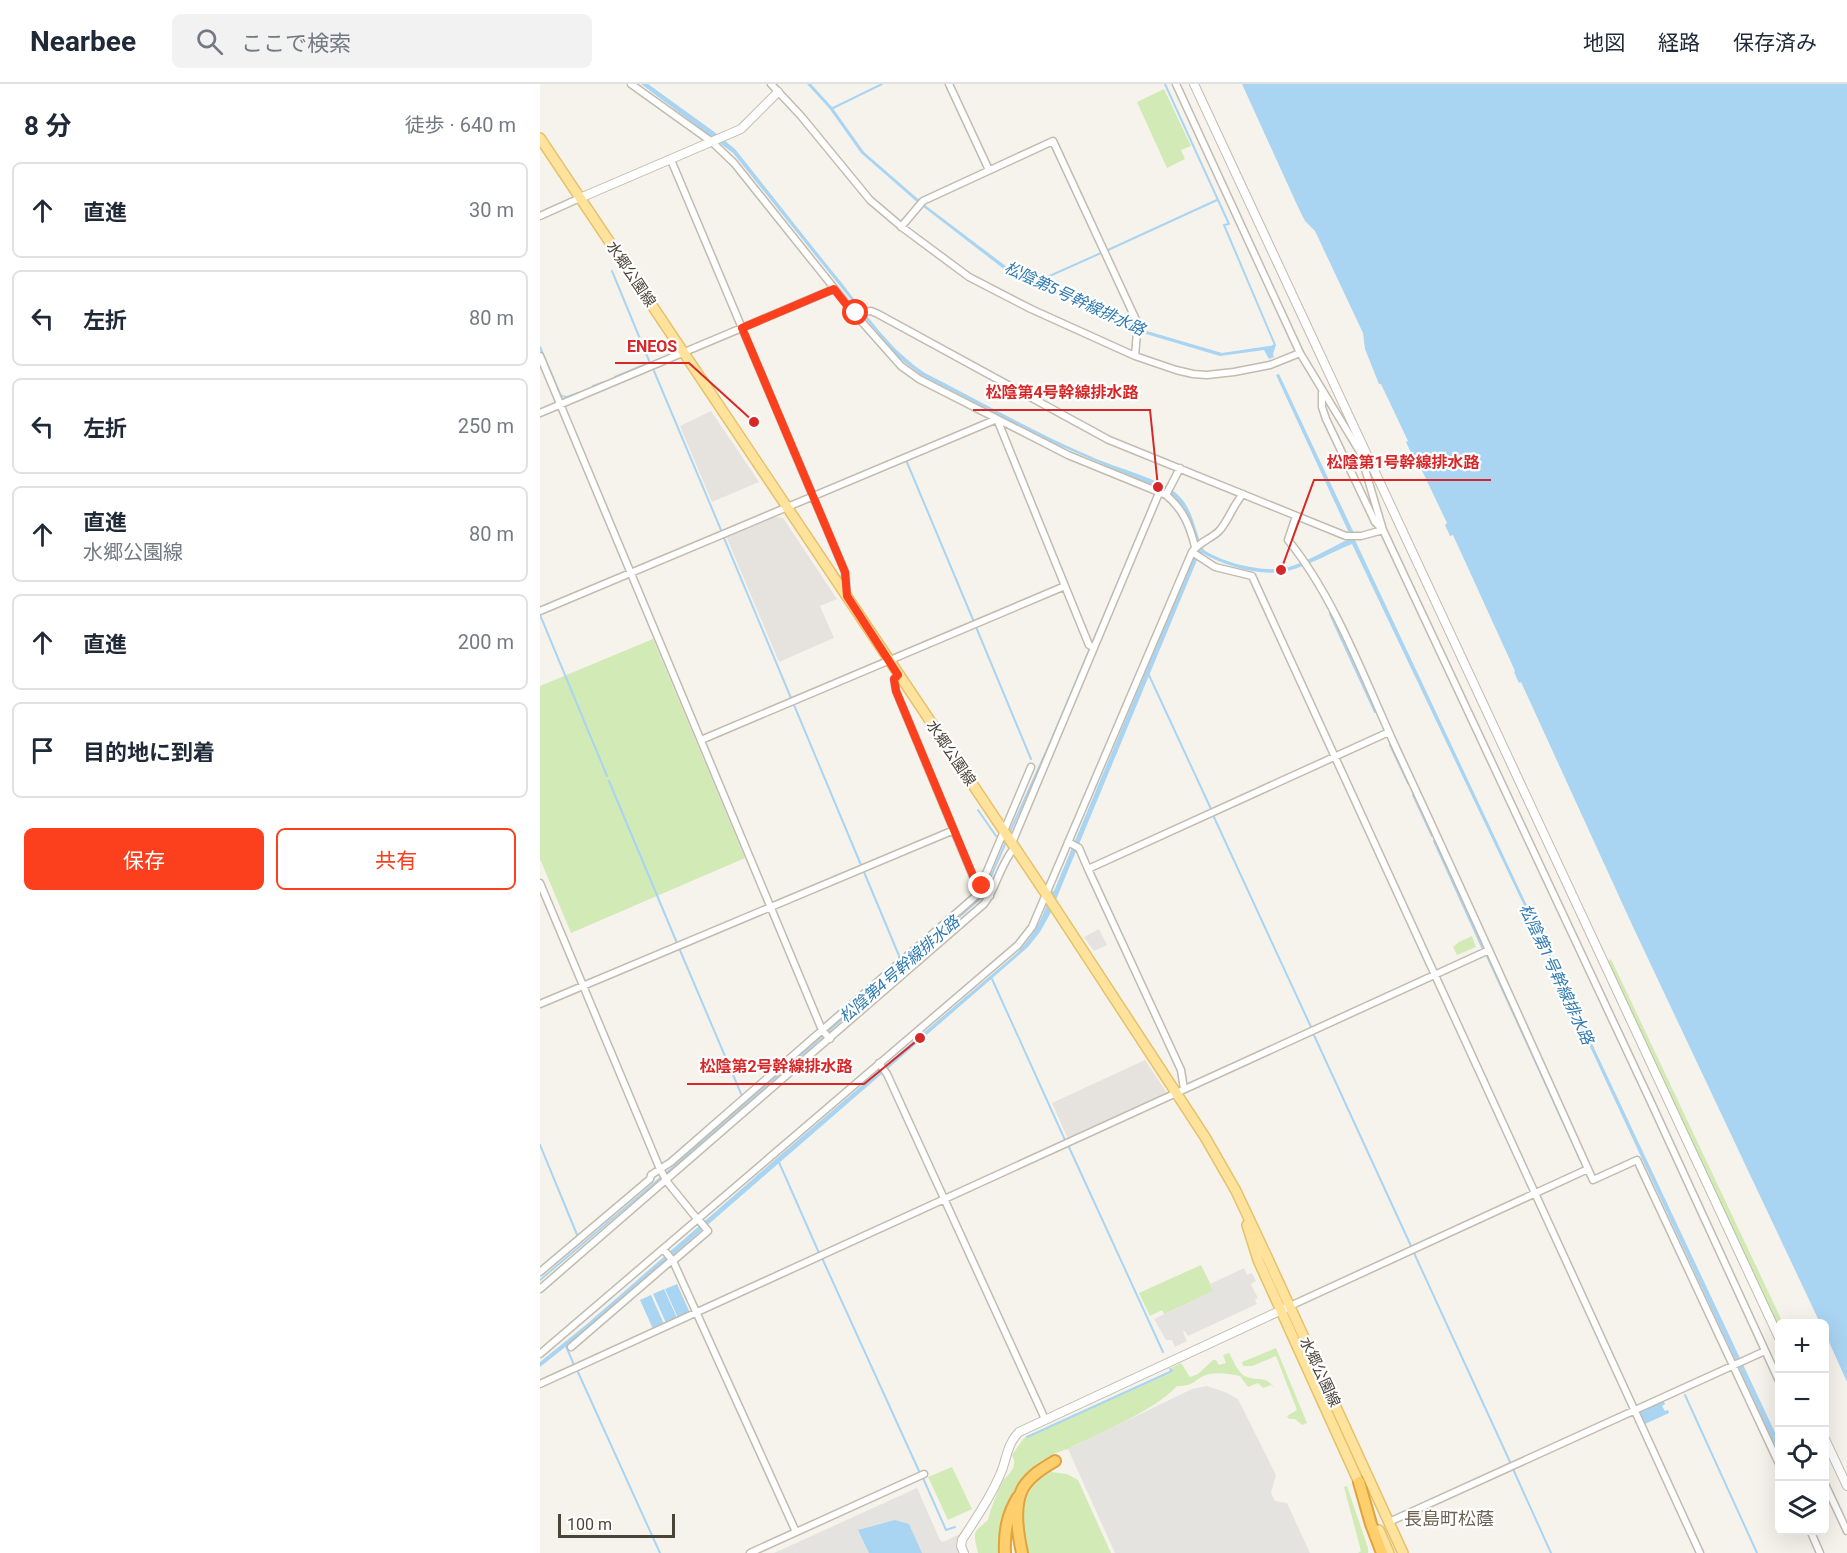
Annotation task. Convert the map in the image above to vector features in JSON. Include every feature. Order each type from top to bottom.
[{"type":"highway","points":[[1005,1553],[1006,1524],[1011,1508],[1022,1488],[1037,1472],[1055,1461]]},
{"type":"highway","points":[[1359,1482],[1382,1553]]},
{"type":"highway","points":[[1022,1488],[1018,1507],[1019,1540],[1022,1553]]},
{"type":"main road","name":"水郷公園線","points":[[540,138],[898,675],[1181,1090],[1236,1191],[1403,1553]]},
{"type":"main road","name":"水郷公園線","points":[[1236,1191],[1258,1260],[1389,1553]]},
{"type":"street","points":[[631,84],[713,142],[734,163],[834,289],[901,366],[910,373],[1068,455],[1166,492],[1187,520],[1194,550],[1201,558],[1215,567],[1252,576],[1700,1553]]},
{"type":"street","points":[[771,84],[866,195],[901,226],[969,278],[1135,356],[1176,370],[1207,375],[1270,365],[1300,353]]},
{"type":"street","points":[[949,84],[989,170]]},
{"type":"street","points":[[1176,84],[1300,353],[1322,393],[1362,451],[1383,530],[1775,1373]]},
{"type":"street","points":[[1194,84],[1362,451],[1775,1331]]},
{"type":"street","points":[[540,216],[741,129],[778,92]]},
{"type":"street","points":[[901,226],[923,201],[1053,141],[1140,325],[1135,356]]},
{"type":"street","points":[[671,160],[845,572],[847,596]]},
{"type":"street","points":[[540,413],[834,289]]},
{"type":"street","points":[[855,313],[878,314],[1109,440],[1347,536],[1383,530]]},
{"type":"street","points":[[540,356],[770,908],[823,1031],[829,1038]]},
{"type":"street","points":[[1322,393],[1322,407],[1326,419],[1370,512],[1383,530]]},
{"type":"street","points":[[540,611],[997,419]]},
{"type":"street","points":[[997,419],[1092,647]]},
{"type":"street","points":[[540,1288],[984,904],[1013,844],[1092,647],[1166,492],[1180,468]]},
{"type":"street","points":[[540,1354],[568,1333],[1018,945],[1050,899],[1070,843],[1194,550],[1216,534],[1243,494]]},
{"type":"street","points":[[1296,516],[1288,540],[1307,565],[1333,609],[1593,1180],[1636,1160],[1775,1457]]},
{"type":"street","points":[[701,740],[1065,586]]},
{"type":"street","points":[[898,675],[894,679],[896,691],[980,890],[989,895]]},
{"type":"street","points":[[1088,869],[1389,732]]},
{"type":"street","points":[[540,1272],[823,1031],[977,895],[1031,767]]},
{"type":"street","points":[[540,1004],[954,830]]},
{"type":"street","points":[[1070,843],[1079,848],[1181,1070],[1181,1090]]},
{"type":"street","points":[[540,883],[660,1170],[708,1231],[574,1344],[568,1333]]},
{"type":"street","points":[[540,1384],[1489,950]]},
{"type":"street","points":[[880,1065],[1045,1419]]},
{"type":"street","points":[[964,1553],[961,1546],[962,1540],[993,1487],[1012,1438],[1019,1432],[1588,1169]]},
{"type":"street","points":[[665,1250],[697,1313],[796,1532]]},
{"type":"street","points":[[590,1314],[598,1323]]},
{"type":"street","points":[[1389,1522],[1766,1351]]},
{"type":"street","points":[[1829,1448],[1847,1486]]},
{"type":"street","points":[[750,1553],[924,1474]]},
{"type":"street","points":[[1829,1493],[1847,1531]]},
{"type":"street","points":[[1812,1535],[1820,1553]]},
{"type":"shaded area","points":[[711,411],[759,482],[712,502],[680,426]]},
{"type":"shaded area","points":[[774,517],[783,518],[837,599],[820,606],[834,638],[779,662],[726,536]]},
{"type":"shaded area","points":[[1099,929],[1107,945],[1094,951],[1084,937]]},
{"type":"shaded area","points":[[1145,1060],[1167,1093],[1068,1139],[1052,1103]]},
{"type":"shaded area","points":[[1244,1268],[1247,1275],[1252,1273],[1256,1281],[1251,1284],[1258,1298],[1255,1300],[1257,1304],[1188,1336],[1185,1331],[1183,1332],[1187,1341],[1175,1347],[1172,1340],[1166,1340],[1154,1319],[1213,1291],[1210,1284]]},
{"type":"shaded area","points":[[1207,1386],[1238,1399],[1276,1475],[1271,1493],[1275,1501],[1287,1503],[1310,1553],[1115,1553],[1068,1449],[1192,1389]]},
{"type":"shaded area","points":[[917,1488],[940,1540],[943,1542],[960,1534],[956,1543],[959,1553],[774,1553]]},
{"type":"green space","points":[[1164,89],[1191,146],[1181,150],[1185,159],[1167,168],[1137,102]]},
{"type":"green space","points":[[653,639],[745,858],[571,933],[540,859],[540,686]]},
{"type":"green space","points":[[1472,936],[1476,947],[1457,955],[1453,947]]},
{"type":"green space","points":[[1611,959],[1781,1319],[1775,1319],[1775,1321],[1608,961]]},
{"type":"green space","points":[[1201,1265],[1214,1291],[1164,1314],[1162,1310],[1150,1316],[1139,1293]]},
{"type":"green space","points":[[1276,1348],[1307,1423],[1302,1425],[1287,1416],[1297,1410],[1276,1356],[1252,1366],[1243,1366],[1242,1362]]},
{"type":"green space","points":[[1229,1353],[1238,1370],[1244,1375],[1266,1380],[1271,1384],[1274,1388],[1271,1385],[1263,1388],[1258,1383],[1248,1387],[1240,1376],[1209,1374],[1188,1385],[1177,1386],[1141,1413],[1052,1455],[1025,1475],[1008,1504],[1001,1536],[1001,1553],[978,1553],[975,1534],[988,1520],[1001,1484],[1014,1467],[1012,1455],[1024,1438],[1173,1372],[1171,1368],[1181,1363],[1190,1377],[1198,1374],[1213,1360],[1216,1360],[1219,1365],[1226,1363],[1223,1355]]},
{"type":"green space","points":[[952,1467],[972,1509],[948,1520],[928,1477]]},
{"type":"green space","points":[[1051,1472],[1067,1474],[1078,1480],[1111,1553],[1027,1553],[1024,1507],[1032,1487]]},
{"type":"green space","points":[[1347,1486],[1368,1553],[1358,1553],[1361,1551],[1344,1487]]},
{"type":"water","points":[[641,84],[648,84],[735,149],[879,331],[912,364],[1050,438],[1169,488],[1187,506],[1204,550],[1233,563],[1269,569],[1280,569],[1297,564],[1349,539],[1349,533],[1276,375],[1279,374],[1775,1432],[1775,1445],[1547,954],[1352,544],[1303,566],[1287,571],[1266,573],[1243,569],[1202,553],[1197,560],[1050,914],[1028,947],[589,1328],[540,1367],[540,1362],[1018,952],[1030,938],[1054,891],[1193,558],[1200,549],[1186,512],[1170,493],[1051,442],[921,375],[899,358],[860,315],[856,306],[733,153]]},
{"type":"water","points":[[807,84],[811,84],[832,107],[864,152],[925,205],[1011,270],[1147,331],[1222,353],[1276,345],[1274,357],[1269,359],[1264,350],[1220,356],[1146,334],[1009,273],[917,202],[861,153],[829,108]]},
{"type":"water","points":[[1242,84],[1847,84],[1847,1382],[1829,1342],[1829,1319],[1818,1319],[1634,929],[1521,682],[1519,683],[1453,535],[1450,536],[1445,525],[1447,523],[1379,384],[1365,349],[1363,333],[1315,231],[1305,221]]},
{"type":"water","points":[[677,1284],[690,1313],[678,1318],[665,1289]]},
{"type":"water","points":[[664,1289],[677,1318],[666,1323],[653,1294]]},
{"type":"water","points":[[651,1295],[664,1324],[653,1329],[640,1300]]},
{"type":"water","points":[[1663,1400],[1665,1404],[1662,1406],[1669,1413],[1645,1424],[1639,1412]]},
{"type":"water","points":[[895,1520],[909,1524],[922,1553],[869,1553],[858,1530]]},
{"type":"waterway","points":[[831,109],[882,84]]},
{"type":"waterway","name":"松陰第5号幹線排水路","points":[[1165,84],[1229,224],[1224,225],[1275,345],[1273,346]]},
{"type":"waterway","points":[[1108,250],[1217,200]]},
{"type":"waterway","points":[[1045,278],[1101,253]]},
{"type":"waterway","points":[[612,271],[650,363]]},
{"type":"waterway","points":[[540,347],[561,396],[567,397],[578,393]]},
{"type":"waterway","points":[[615,377],[646,364]]},
{"type":"waterway","points":[[654,371],[721,530]]},
{"type":"waterway","points":[[593,386],[604,382]]},
{"type":"waterway","points":[[906,460],[974,622]]},
{"type":"waterway","name":"松陰第4号幹線排水路","points":[[1009,834],[1155,495]]},
{"type":"waterway","points":[[724,538],[791,698]]},
{"type":"waterway","points":[[1330,614],[1375,712]]},
{"type":"waterway","points":[[540,615],[607,776]]},
{"type":"waterway","points":[[976,627],[1031,759]]},
{"type":"waterway","points":[[1148,673],[1211,809]]},
{"type":"waterway","points":[[794,705],[861,865]]},
{"type":"waterway","points":[[1390,745],[1408,783]]},
{"type":"waterway","points":[[609,781],[677,943]]},
{"type":"waterway","points":[[1413,795],[1432,836]]},
{"type":"waterway","points":[[978,810],[996,836]]},
{"type":"waterway","points":[[1213,815],[1311,1027]]},
{"type":"waterway","points":[[1434,841],[1482,947]]},
{"type":"waterway","name":"松陰第4号幹線排水路","points":[[540,1280],[671,1169],[982,897],[1006,842]]},
{"type":"waterway","points":[[864,872],[900,958]]},
{"type":"waterway","points":[[679,948],[742,1096]]},
{"type":"waterway","points":[[1487,956],[1583,1166]]},
{"type":"waterway","points":[[992,979],[1065,1140]]},
{"type":"waterway","points":[[1313,1033],[1411,1246]]},
{"type":"waterway","points":[[540,1145],[578,1237]]},
{"type":"waterway","points":[[1068,1145],[1163,1352]]},
{"type":"waterway","points":[[778,1160],[819,1253]]},
{"type":"waterway","points":[[1586,1174],[1589,1179]]},
{"type":"waterway","points":[[1414,1253],[1511,1464]]},
{"type":"waterway","points":[[822,1258],[919,1471]]},
{"type":"waterway","points":[[566,1346],[574,1365]]},
{"type":"waterway","points":[[1027,1437],[1172,1371],[1170,1369]]},
{"type":"waterway","points":[[577,1370],[660,1553]]},
{"type":"waterway","points":[[1685,1395],[1757,1553]]},
{"type":"waterway","points":[[1513,1469],[1551,1553]]},
{"type":"waterway","points":[[923,1478],[946,1530],[955,1527]]},
{"type":"place","name":"ENEOS","points":[[754,422]]},
{"type":"place","name":"松陰第4号幹線排水路","points":[[1158,487]]},
{"type":"place","name":"松陰第1号幹線排水路","points":[[1281,570]]},
{"type":"place","name":"松陰第2号幹線排水路","points":[[920,1038]]},
{"type":"district","name":"長島町松蔭","points":[[1449,1519]]},
{"type":"route","points":[[856,313],[834,289],[742,328],[845,572],[848,581],[847,596],[898,675],[894,679],[896,691],[976,886],[979,890],[982,886]]}]
